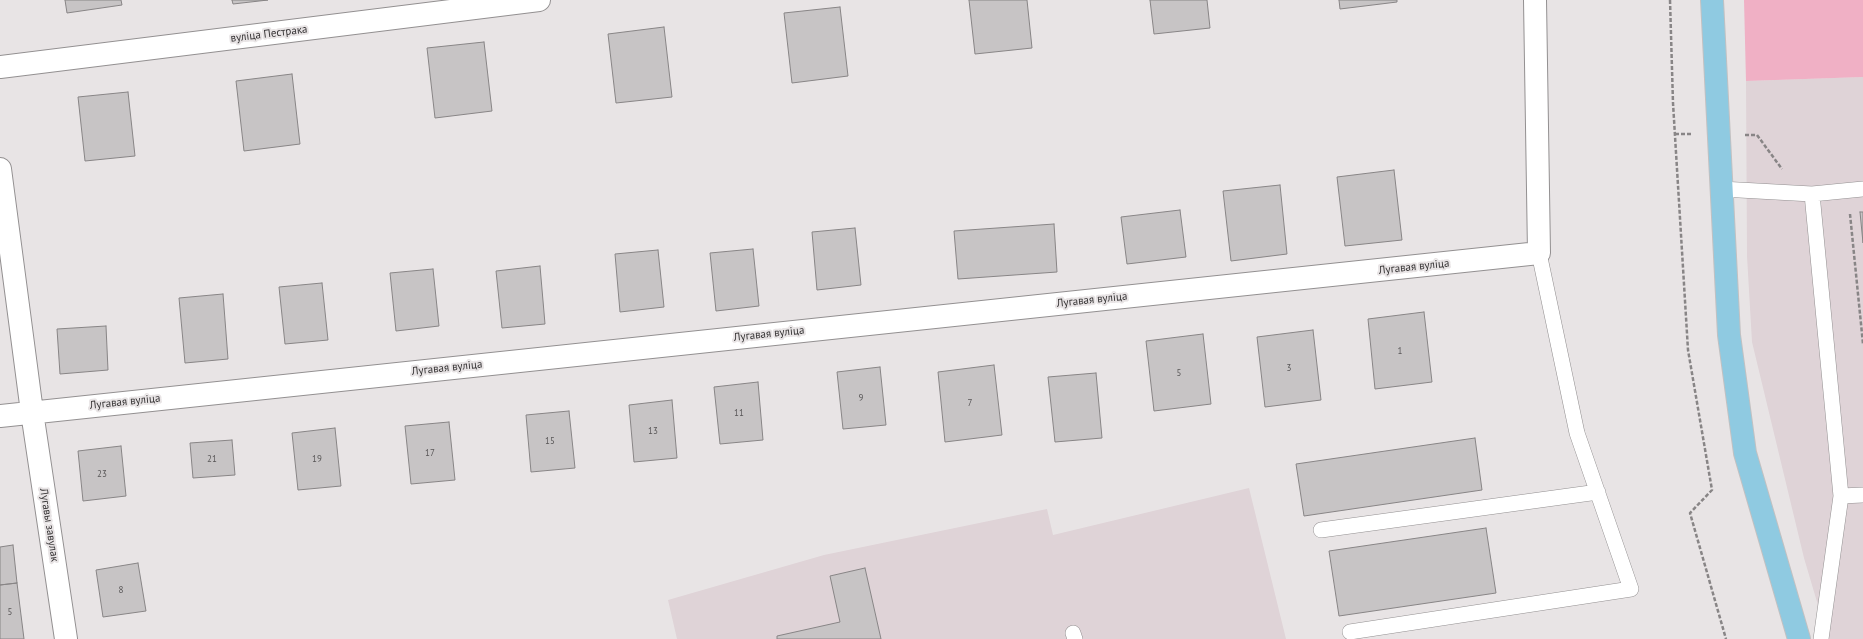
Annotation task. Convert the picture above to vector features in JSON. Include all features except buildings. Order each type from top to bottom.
[{"type":"main road","points":[[1712,0],[1729,335],[1745,454],[1799,639]]},
{"type":"street","name":"вуліца Пестрака","points":[[0,67],[539,0]]},
{"type":"street","points":[[1535,0],[1539,253]]},
{"type":"street","name":"Лугавы завулак","points":[[0,169],[32,412],[66,639]]},
{"type":"street","name":"Лугавая вуліца","points":[[0,416],[1539,253]]},
{"type":"lane","points":[[1722,189],[1812,194],[1863,189]]},
{"type":"lane","points":[[1812,194],[1841,496],[1821,639]]},
{"type":"lane","points":[[1350,632],[1631,589],[1577,433],[1539,253]]},
{"type":"lane","points":[[1321,530],[1598,492]]},
{"type":"lane","points":[[1841,496],[1863,495]]},
{"type":"path","points":[[1670,0],[1673,103],[1688,350],[1712,490],[1690,513],[1726,639]]},
{"type":"shaded area","points":[[1744,0],[1863,0],[1863,77],[1746,81]]},
{"type":"shaded area","points":[[1863,77],[1863,639],[1828,639],[1804,558],[1752,342],[1747,256],[1746,81]]},
{"type":"shaded area","points":[[1249,488],[1286,639],[677,639],[668,600],[824,555],[1047,509],[1053,535]]}]
